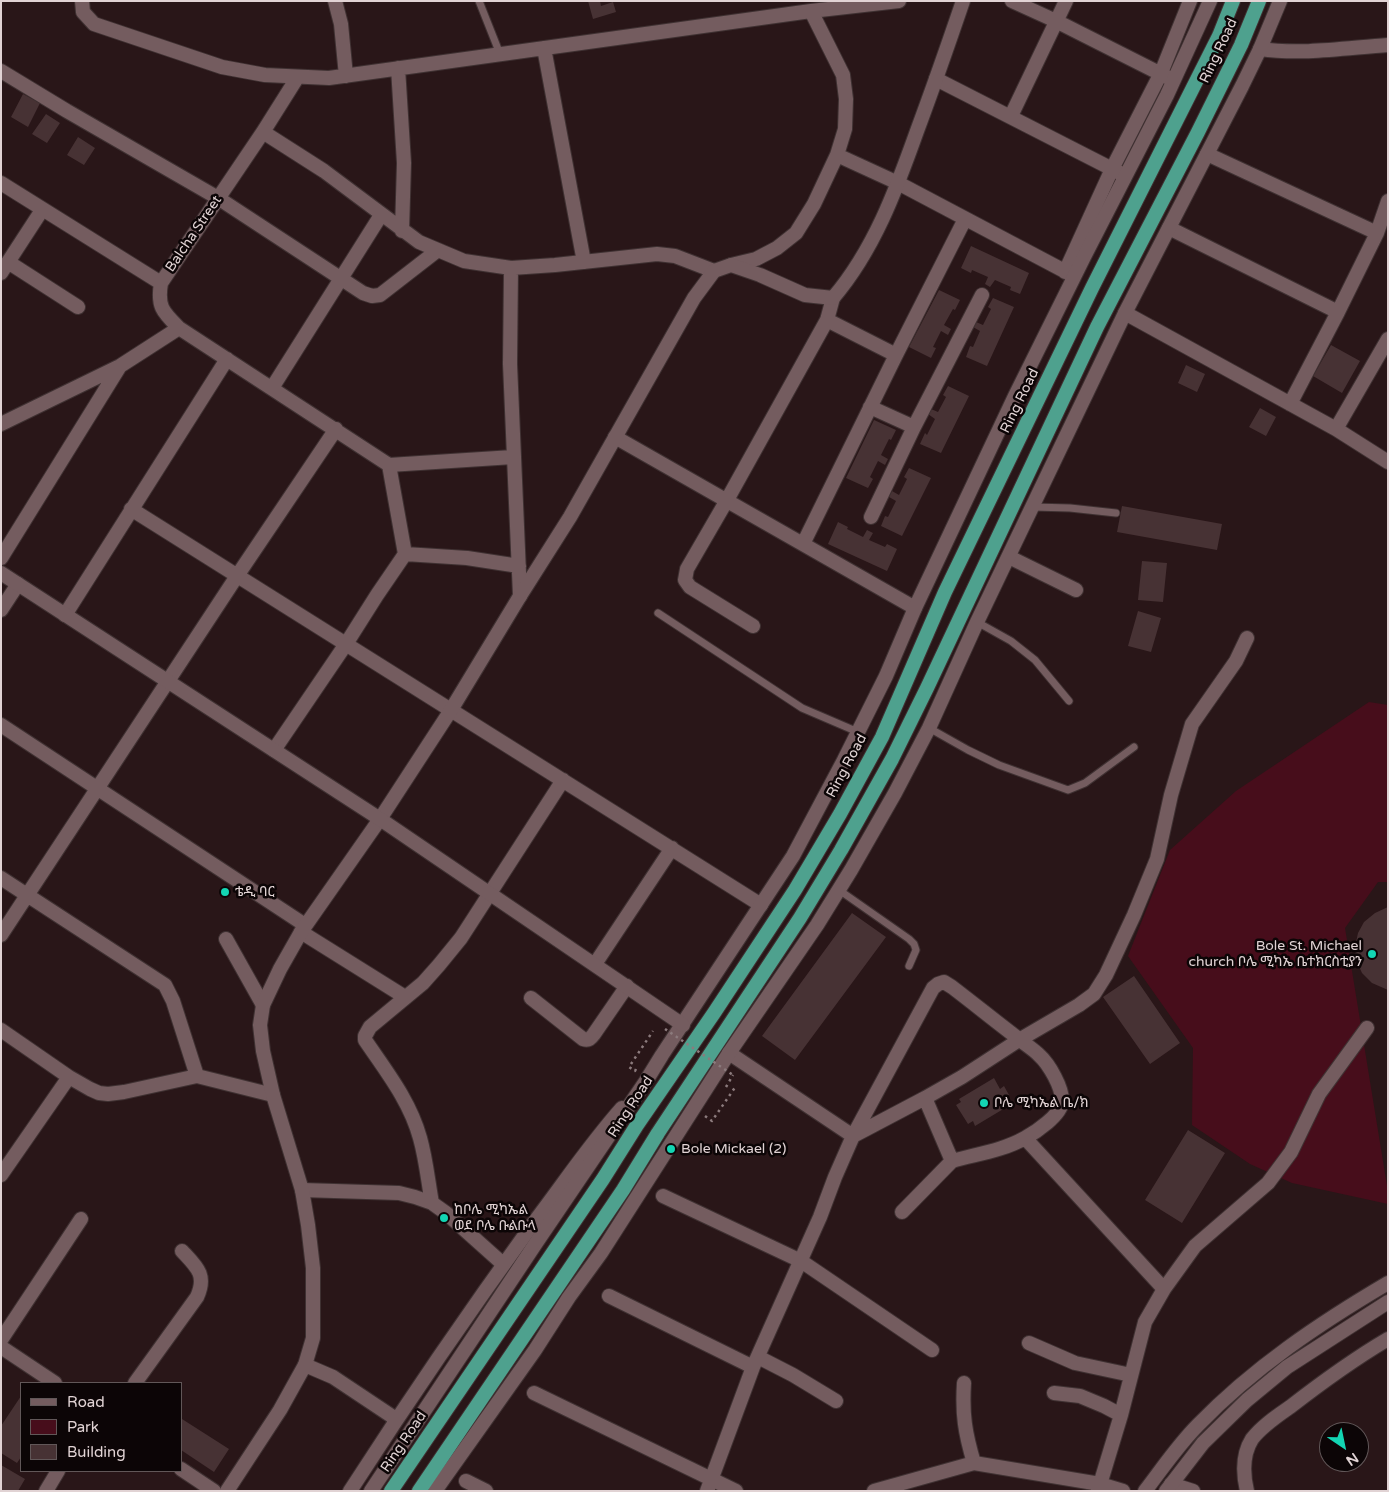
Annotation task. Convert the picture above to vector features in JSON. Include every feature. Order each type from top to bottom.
[{"type":"highway","name":"Ring Road","points":[[391,1491],[714,1013],[795,890],[840,814],[882,737],[945,592],[1092,288],[1219,36],[1233,1]]},
{"type":"highway","name":"Ring Road","points":[[419,1491],[624,1190],[658,1133],[800,918],[841,850],[892,759],[928,688],[1097,327],[1233,62],[1259,1]]},
{"type":"street","points":[[82,1],[84,12],[94,24],[119,33],[222,67],[265,76],[297,78],[346,76],[811,11],[900,1]]},
{"type":"street","points":[[335,1],[341,24],[346,76]]},
{"type":"street","points":[[753,626],[690,587],[685,580],[687,569],[827,320],[834,298],[844,286],[880,226],[898,184],[963,1]]},
{"type":"street","points":[[1012,1],[1056,21],[1174,81]]},
{"type":"street","points":[[1011,116],[1066,1]]},
{"type":"street","points":[[371,1491],[646,1081],[793,856],[886,676],[915,608],[1070,274],[1112,169],[1161,73],[1190,1]]},
{"type":"street","points":[[1070,274],[1126,176],[1174,81],[1210,1]]},
{"type":"street","points":[[435,1491],[601,1253],[729,1054],[839,890],[895,793],[929,728],[1032,506],[1125,313],[1260,49],[1280,1]]},
{"type":"street","points":[[227,1491],[280,1410],[305,1365],[313,1338],[313,1268],[308,1225],[302,1190],[273,1095],[263,1051],[260,1025],[263,1005],[280,969],[303,928],[380,819],[451,710],[570,517],[694,298],[714,271],[756,259],[777,248],[796,233],[814,204],[837,155],[845,129],[846,99],[843,75],[811,11]]},
{"type":"street","points":[[1260,49],[1302,52],[1388,45]]},
{"type":"street","points":[[544,48],[584,262]]},
{"type":"street","points":[[398,68],[404,164],[402,231]]},
{"type":"street","points":[[1,71],[218,198],[363,293],[380,296],[438,250]]},
{"type":"street","name":"Balcha Street","points":[[1,183],[161,283],[263,132],[297,78]]},
{"type":"street","points":[[936,79],[1126,176]]},
{"type":"street","points":[[263,132],[324,171],[419,242],[464,261],[511,268],[657,254],[675,256],[714,271]]},
{"type":"street","points":[[1207,154],[1377,233]]},
{"type":"street","points":[[837,155],[898,184],[1070,274]]},
{"type":"street","points":[[1290,404],[1377,233],[1388,201]]},
{"type":"street","points":[[42,210],[5,267],[78,307]]},
{"type":"street","points":[[272,388],[381,215]]},
{"type":"street","points":[[803,544],[896,355],[966,219]]},
{"type":"street","points":[[1169,228],[1338,312]]},
{"type":"street","points":[[731,265],[760,275],[805,295],[834,298]]},
{"type":"street","points":[[511,268],[510,364],[520,596]]},
{"type":"street","points":[[161,283],[158,296],[161,307],[179,328],[389,465],[513,457]]},
{"type":"street","points":[[871,517],[914,427],[982,295]]},
{"type":"street","points":[[1125,313],[1336,429],[1388,462]]},
{"type":"street","points":[[827,320],[896,355]]},
{"type":"street","points":[[3,421],[120,366],[179,328]]},
{"type":"street","points":[[1336,429],[1388,339]]},
{"type":"street","points":[[65,615],[227,359]]},
{"type":"street","points":[[1,558],[120,366]]},
{"type":"street","points":[[870,407],[914,427]]},
{"type":"street","points":[[1,935],[336,429]]},
{"type":"street","points":[[615,437],[915,608]]},
{"type":"street","points":[[274,750],[405,554],[389,465]]},
{"type":"street","points":[[132,509],[761,905]]},
{"type":"street","points":[[405,554],[467,558],[519,566]]},
{"type":"street","points":[[1009,557],[1076,590]]},
{"type":"street","points":[[1,573],[380,819],[683,1025]]},
{"type":"street","points":[[1,610],[18,584]]},
{"type":"street","points":[[853,1136],[962,1077],[1094,994],[1106,975],[1134,915],[1156,859],[1171,795],[1192,724],[1236,661],[1247,638]]},
{"type":"street","points":[[1,725],[405,997]]},
{"type":"street","points":[[432,1202],[420,1138],[411,1114],[395,1083],[365,1040],[365,1036],[370,1027],[423,983],[461,938],[562,780]]},
{"type":"street","points":[[595,964],[672,848]]},
{"type":"street","points":[[1,878],[165,985],[173,1002],[197,1076]]},
{"type":"street","points":[[226,939],[263,1005]]},
{"type":"street","points":[[709,1484],[756,1362],[801,1261],[853,1136],[934,988],[944,982],[952,986],[1040,1055],[1052,1071],[1059,1087],[1062,1102],[1058,1113],[1025,1138],[996,1150],[952,1161],[902,1212]]},
{"type":"street","points":[[530,998],[586,1040],[594,1034],[627,986]]},
{"type":"street","points":[[1099,1487],[1121,1415],[1145,1322],[1164,1289],[1195,1246],[1268,1183],[1291,1152],[1319,1094],[1368,1028]]},
{"type":"street","points":[[1,1030],[69,1077],[90,1090],[99,1093],[124,1092],[197,1076],[273,1095]]},
{"type":"street","points":[[729,1054],[853,1136]]},
{"type":"street","points":[[1,1175],[69,1077]]},
{"type":"street","points":[[350,1491],[396,1419],[504,1264],[603,1130],[646,1081]]},
{"type":"street","points":[[926,1098],[952,1161]]},
{"type":"street","points":[[1025,1138],[1164,1289]]},
{"type":"street","points":[[302,1190],[400,1193],[432,1202],[504,1264]]},
{"type":"street","points":[[663,1196],[724,1223],[801,1261],[932,1350]]},
{"type":"street","points":[[1,1340],[81,1219]]},
{"type":"street","points":[[136,1382],[197,1297],[201,1287],[201,1277],[196,1265],[182,1251]]},
{"type":"street","points":[[1145,1491],[1196,1426],[1232,1391],[1264,1365],[1328,1320],[1388,1283]]},
{"type":"street","points":[[609,1296],[756,1362],[793,1375],[836,1401]]},
{"type":"street","points":[[1168,1488],[1203,1443],[1260,1389],[1287,1367],[1388,1302]]},
{"type":"street","points":[[1247,1491],[1243,1474],[1246,1454],[1252,1439],[1267,1424],[1322,1382],[1388,1339]]},
{"type":"street","points":[[1029,1343],[1076,1363],[1131,1375]]},
{"type":"street","points":[[1,1347],[54,1382]]},
{"type":"street","points":[[305,1365],[333,1377],[396,1419]]},
{"type":"street","points":[[964,1383],[963,1404],[966,1434],[974,1463]]},
{"type":"street","points":[[534,1393],[709,1484],[736,1491]]},
{"type":"street","points":[[1054,1393],[1080,1396],[1121,1415]]},
{"type":"street","points":[[874,1491],[974,1463],[1123,1491]]},
{"type":"street","points":[[182,1470],[214,1491]]},
{"type":"street","points":[[46,1491],[57,1472]]},
{"type":"street","points":[[466,1482],[486,1491]]},
{"type":"street","points":[[1168,1488],[1191,1490]]},
{"type":"lane","points":[[479,1],[500,54]]},
{"type":"lane","points":[[1032,506],[1116,513]]},
{"type":"lane","points":[[658,613],[802,708],[858,732]]},
{"type":"lane","points":[[978,622],[1011,642],[1035,660],[1070,701]]},
{"type":"lane","points":[[929,728],[999,765],[1068,790],[1085,783],[1134,747]]},
{"type":"lane","points":[[839,890],[914,944],[916,950],[909,966]]},
{"type":"path","points":[[665,1029],[733,1076],[722,1092]]},
{"type":"path","points":[[640,1064],[635,1071],[629,1067],[653,1031]]},
{"type":"path","points":[[705,1116],[712,1121],[736,1086]]},
{"type":"green space","points":[[1369,702],[1388,705],[1388,882],[1378,882],[1345,928],[1388,1192],[1388,1204],[1292,1183],[1250,1164],[1192,1125],[1193,1048],[1128,956],[1170,850],[1236,791]]},
{"type":"building","points":[[588,1],[600,1],[601,6],[613,2],[616,12],[593,19]]},
{"type":"building","points":[[23,94],[40,103],[28,127],[11,117]]},
{"type":"building","points":[[46,114],[60,123],[47,143],[32,134]]},
{"type":"building","points":[[78,137],[95,148],[84,165],[67,155]]},
{"type":"building","points":[[971,246],[1029,273],[1020,294],[1010,290],[1011,287],[995,280],[990,287],[985,284],[988,277],[972,270],[971,273],[961,268]]},
{"type":"building","points":[[939,290],[960,300],[944,325],[951,329],[948,335],[941,331],[933,347],[936,348],[931,358],[909,347]]},
{"type":"building","points":[[993,298],[1014,307],[987,366],[966,357],[970,346],[973,347],[980,331],[973,327],[976,322],[983,325],[991,309],[988,307]]},
{"type":"building","points":[[1331,345],[1360,361],[1342,393],[1313,376]]},
{"type":"building","points":[[1186,365],[1205,374],[1197,392],[1178,383]]},
{"type":"building","points":[[948,386],[969,396],[941,453],[920,444],[935,419],[928,414],[931,409],[938,412],[946,397],[943,395]]},
{"type":"building","points":[[1260,408],[1276,417],[1266,436],[1249,427]]},
{"type":"building","points":[[874,420],[896,430],[881,455],[888,459],[885,465],[878,461],[870,477],[873,479],[868,488],[846,478]]},
{"type":"building","points":[[909,468],[931,478],[902,536],[881,526],[885,516],[888,517],[896,501],[889,497],[892,491],[899,495],[907,479],[904,477]]},
{"type":"building","points":[[1122,506],[1222,524],[1217,550],[1117,532]]},
{"type":"building","points":[[838,522],[863,537],[867,530],[873,533],[869,540],[885,547],[887,544],[897,549],[887,571],[828,544]]},
{"type":"building","points":[[1142,561],[1167,563],[1163,602],[1138,600]]},
{"type":"building","points":[[1138,611],[1161,618],[1151,652],[1128,646]]},
{"type":"building","name":"Bole St. Michael church ቦሌ ሚካኤ ቤተክርስቲያን","points":[[1388,907],[1388,990],[1372,983],[1362,973],[1356,960],[1355,947],[1358,933],[1364,922],[1375,913]]},
{"type":"building","points":[[852,913],[886,937],[795,1060],[762,1036]]},
{"type":"building","points":[[1134,976],[1180,1043],[1150,1064],[1103,997]]},
{"type":"building","name":"ቦሌ ሚካኤል ቤ/ክ","points":[[994,1078],[1000,1089],[1004,1086],[1009,1095],[1005,1097],[1010,1105],[975,1126],[973,1121],[968,1124],[956,1105],[961,1102],[959,1099]]},
{"type":"building","points":[[1188,1130],[1225,1153],[1182,1223],[1145,1200]]},
{"type":"building","points":[[20,1398],[20,1458],[17,1463],[1,1453],[1,1426]]},
{"type":"building","points":[[182,1419],[229,1449],[214,1472],[182,1451]]},
{"type":"building","points":[[1,1465],[25,1479],[18,1491],[1,1491]]},
{"type":"place","name":"ቴዲ ባር","points":[[225,892]]},
{"type":"place","name":"Bole St. Michael church ቦሌ ሚካኤ ቤተክርስቲያን","points":[[1372,954]]},
{"type":"place","name":"ቦሌ ሚካኤል ቤ/ክ","points":[[984,1103]]},
{"type":"place","name":"Bole Mickael (2)","points":[[671,1149]]},
{"type":"place","name":"ከቦሌ ሚካኤል ወደ ቦሌ ቡልቡላ","points":[[444,1218]]}]
